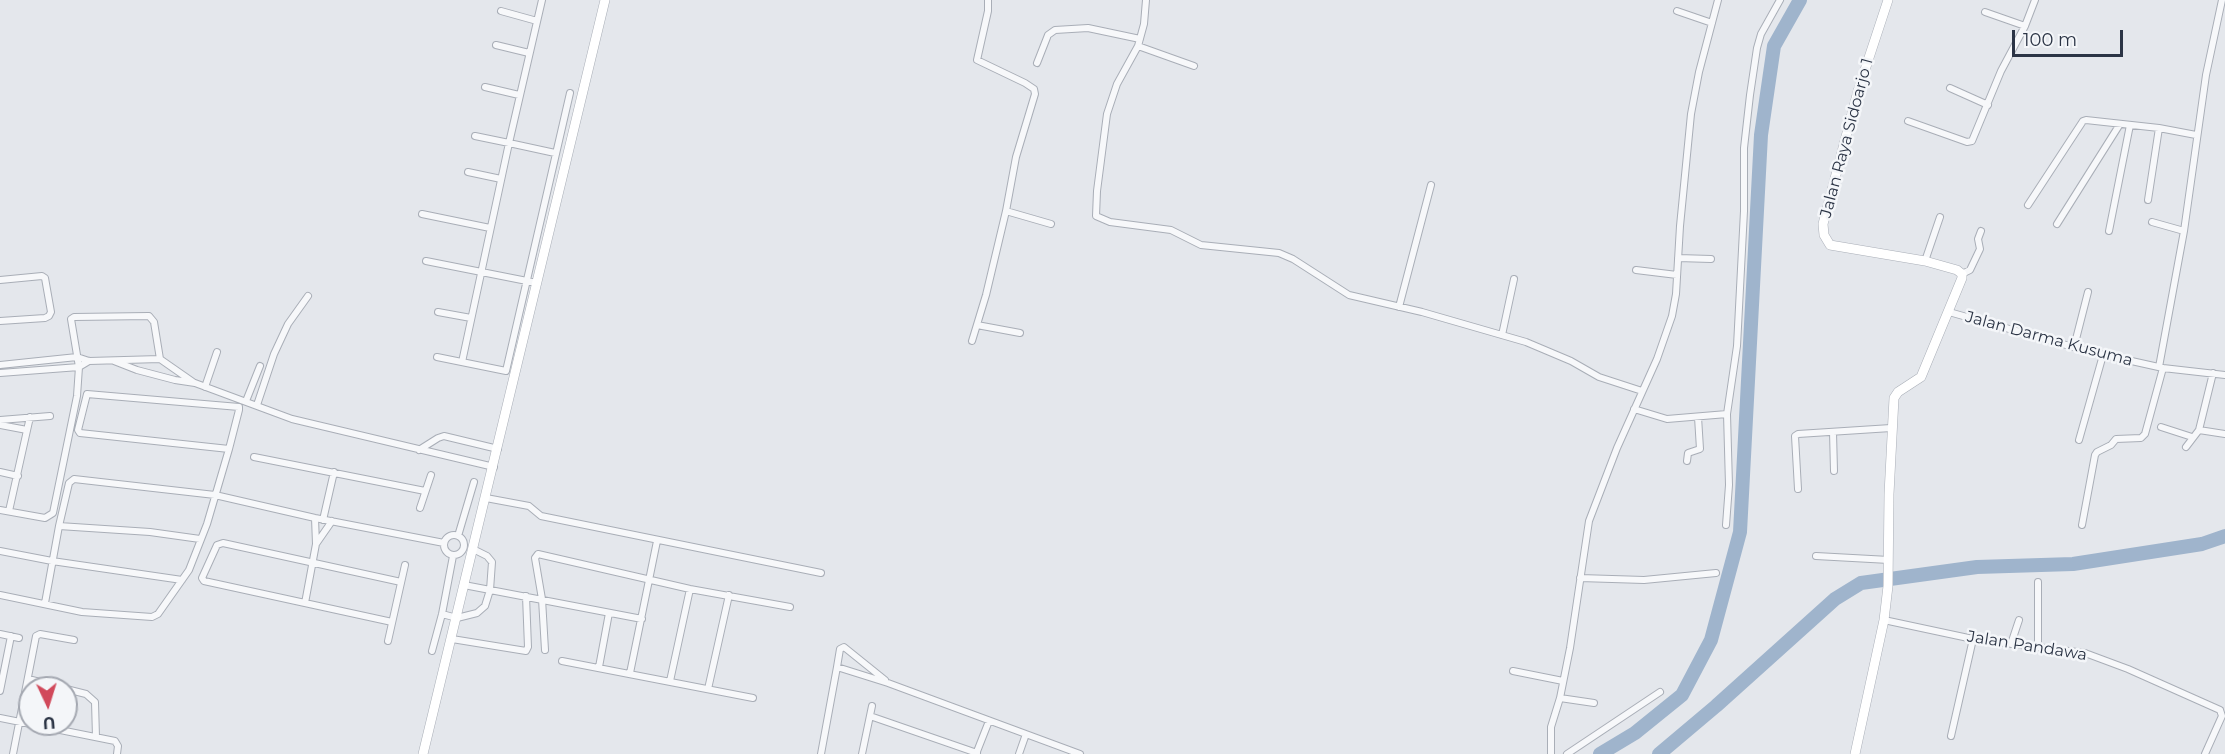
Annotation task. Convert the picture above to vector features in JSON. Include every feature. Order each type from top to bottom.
[{"type":"street","points":[[462,362],[519,95],[542,0]]},
{"type":"street","points":[[506,371],[532,282],[606,0]]},
{"type":"street","points":[[1146,0],[1146,17],[1139,43],[1118,84],[1107,114],[1096,216],[1110,222],[1171,230],[1201,245],[1279,253],[1293,259],[1348,295],[1502,335],[1551,352],[1599,377],[1642,391]]},
{"type":"street","points":[[1551,754],[1551,727],[1560,698],[1589,521],[1634,409],[1665,340],[1676,294],[1691,114],[1718,0]]},
{"type":"street","points":[[1726,525],[1729,485],[1727,414],[1737,346],[1744,211],[1744,148],[1756,48],[1780,0]]},
{"type":"street","name":"Jalan Raya Sidoarjo 1","points":[[1888,0],[1858,91],[1823,224],[1824,236],[1826,241],[1833,245],[1925,261],[1957,270],[1962,274]]},
{"type":"street","points":[[1908,121],[1969,143],[1974,140],[2001,71],[2025,26],[2035,0]]},
{"type":"street","points":[[2082,525],[2097,452],[2111,445],[2116,439],[2141,438],[2145,434],[2161,368],[2184,231],[2196,135],[2222,0]]},
{"type":"street","points":[[972,341],[1006,211],[1016,157],[1035,93],[1034,89],[1025,83],[977,60],[988,5]]},
{"type":"street","points":[[501,11],[537,21]]},
{"type":"street","points":[[1677,11],[1712,22]]},
{"type":"street","points":[[1985,12],[2025,26]]},
{"type":"street","points":[[1037,63],[1048,35],[1055,30],[1088,28],[1139,43],[1194,66]]},
{"type":"street","points":[[496,45],[529,53]]},
{"type":"street","points":[[485,87],[519,95]]},
{"type":"street","points":[[1950,88],[1988,105]]},
{"type":"street","points":[[423,754],[516,373],[555,153],[570,93]]},
{"type":"street","points":[[2028,206],[2083,121],[2159,128],[2196,135]]},
{"type":"street","points":[[2057,224],[2120,124]]},
{"type":"street","points":[[2109,231],[2130,125]]},
{"type":"street","points":[[2148,200],[2159,128]]},
{"type":"street","points":[[475,136],[555,153]]},
{"type":"street","points":[[468,172],[501,179]]},
{"type":"street","points":[[1399,307],[1431,185]]},
{"type":"street","points":[[1006,211],[1051,224]]},
{"type":"street","points":[[422,214],[490,228]]},
{"type":"street","points":[[1925,261],[1940,217]]},
{"type":"street","points":[[2152,222],[2184,231]]},
{"type":"street","points":[[1949,312],[1962,280],[1962,274],[1970,270],[1980,249],[1978,239],[1981,231]]},
{"type":"street","points":[[1678,258],[1711,259]]},
{"type":"street","points":[[426,261],[532,282]]},
{"type":"street","points":[[1636,270],[1677,275]]},
{"type":"street","points":[[0,280],[42,276],[45,278],[51,312],[45,318],[0,321]]},
{"type":"street","points":[[1502,335],[1514,279]]},
{"type":"street","points":[[2074,347],[2088,292]]},
{"type":"street","points":[[257,405],[274,354],[288,324],[308,296]]},
{"type":"street","points":[[438,312],[471,318]]},
{"type":"street","name":"Jalan Darma Kusuma","points":[[1884,620],[1889,572],[1891,428],[1895,395],[1921,377],[1949,312],[2103,355],[2161,368],[2225,375]]},
{"type":"street","points":[[0,510],[45,518],[53,513],[77,396],[80,367],[70,319],[74,316],[149,316],[154,322],[160,359]]},
{"type":"street","points":[[977,325],[1020,333]]},
{"type":"street","points":[[205,387],[217,352]]},
{"type":"street","points":[[2079,440],[2103,355]]},
{"type":"street","points":[[0,365],[77,357],[89,361],[160,359],[195,383]]},
{"type":"street","points":[[437,357],[516,373]]},
{"type":"street","points":[[0,373],[80,367],[89,361]]},
{"type":"street","points":[[114,361],[146,372],[195,383],[292,419],[494,467]]},
{"type":"street","points":[[246,401],[260,366]]},
{"type":"street","points":[[2186,447],[2199,429],[2213,373]]},
{"type":"street","points":[[0,595],[82,612],[152,617],[158,614],[189,570],[218,495],[239,410],[237,406],[90,393],[86,396],[78,430],[80,434],[229,449]]},
{"type":"street","points":[[1634,409],[1664,419],[1727,414]]},
{"type":"street","points":[[9,511],[30,417]]},
{"type":"street","points":[[0,420],[50,417]]},
{"type":"street","points":[[1687,460],[1688,453],[1700,449],[1698,417]]},
{"type":"street","points":[[0,425],[27,430]]},
{"type":"street","points":[[2161,427],[2192,437]]},
{"type":"street","points":[[1798,489],[1795,436],[1798,434],[1891,428]]},
{"type":"street","points":[[2199,429],[2225,434]]},
{"type":"street","points":[[1833,432],[1834,471]]},
{"type":"street","points":[[419,450],[444,436],[498,449]]},
{"type":"street","points":[[254,458],[425,491]]},
{"type":"street","points":[[0,472],[18,476]]},
{"type":"street","points":[[323,520],[334,472]]},
{"type":"street","points":[[420,508],[430,475]]},
{"type":"street","points":[[45,603],[69,483],[74,479],[218,495],[323,520],[444,543]]},
{"type":"street","points":[[432,651],[455,555],[464,547],[460,537],[474,482]]},
{"type":"street","points":[[486,498],[534,508],[541,516],[821,573]]},
{"type":"street","points":[[304,603],[316,544],[315,518]]},
{"type":"street","points":[[316,544],[332,521]]},
{"type":"street","points":[[59,526],[150,532],[200,539]]},
{"type":"street","points":[[469,564],[446,551],[444,543],[448,537],[471,536],[476,538]]},
{"type":"street","points":[[630,673],[657,541]]},
{"type":"street","points":[[392,622],[204,581],[202,578],[219,543],[401,582]]},
{"type":"street","points":[[442,614],[457,618],[480,611],[485,606],[490,590],[492,562],[487,556],[473,549]]},
{"type":"street","points":[[0,551],[182,580]]},
{"type":"street","points":[[545,650],[537,555],[690,589],[790,607]]},
{"type":"street","points":[[1816,556],[1889,560]]},
{"type":"street","points":[[388,641],[405,565]]},
{"type":"street","points":[[1580,578],[1644,580],[1716,573]]},
{"type":"street","points":[[2038,582],[2038,647]]},
{"type":"street","points":[[464,585],[642,620]]},
{"type":"street","points":[[670,681],[690,589]]},
{"type":"street","points":[[452,639],[527,650],[527,596]]},
{"type":"street","points":[[708,689],[729,596]]},
{"type":"street","points":[[599,668],[609,613]]},
{"type":"street","points":[[1855,754],[1884,620]]},
{"type":"street","name":"Jalan Pandawa","points":[[1884,620],[1973,639],[2091,655],[2220,710]]},
{"type":"street","points":[[2011,644],[2019,620]]},
{"type":"street","points":[[29,676],[36,636],[40,633],[74,640]]},
{"type":"street","points":[[0,634],[19,638]]},
{"type":"street","points":[[0,691],[11,636]]},
{"type":"street","points":[[1951,736],[1973,639]]},
{"type":"street","points":[[821,754],[840,649],[844,646],[888,683]]},
{"type":"street","points":[[561,661],[753,698]]},
{"type":"street","points":[[837,667],[888,683],[1080,754]]},
{"type":"street","points":[[1513,670],[1563,681]]},
{"type":"street","points":[[78,692],[86,694],[95,702],[96,737]]},
{"type":"street","points":[[1567,754],[1660,692]]},
{"type":"street","points":[[1560,698],[1594,703]]},
{"type":"street","points":[[2205,754],[2222,716],[2220,710],[2225,704]]},
{"type":"street","points":[[864,753],[872,706]]},
{"type":"street","points":[[870,716],[976,754],[989,721]]},
{"type":"street","points":[[0,718],[18,722]]},
{"type":"street","points":[[13,754],[18,731]]},
{"type":"street","points":[[78,733],[115,741],[118,743],[117,754]]},
{"type":"street","points":[[1019,754],[1026,734]]},
{"type":"waterway","points":[[1600,754],[1635,733],[1682,695],[1711,640],[1740,532],[1761,135],[1774,46],[1800,0]]},
{"type":"waterway","points":[[1659,754],[1835,599],[1861,583],[1977,567],[2073,564],[2202,544],[2225,536]]}]
